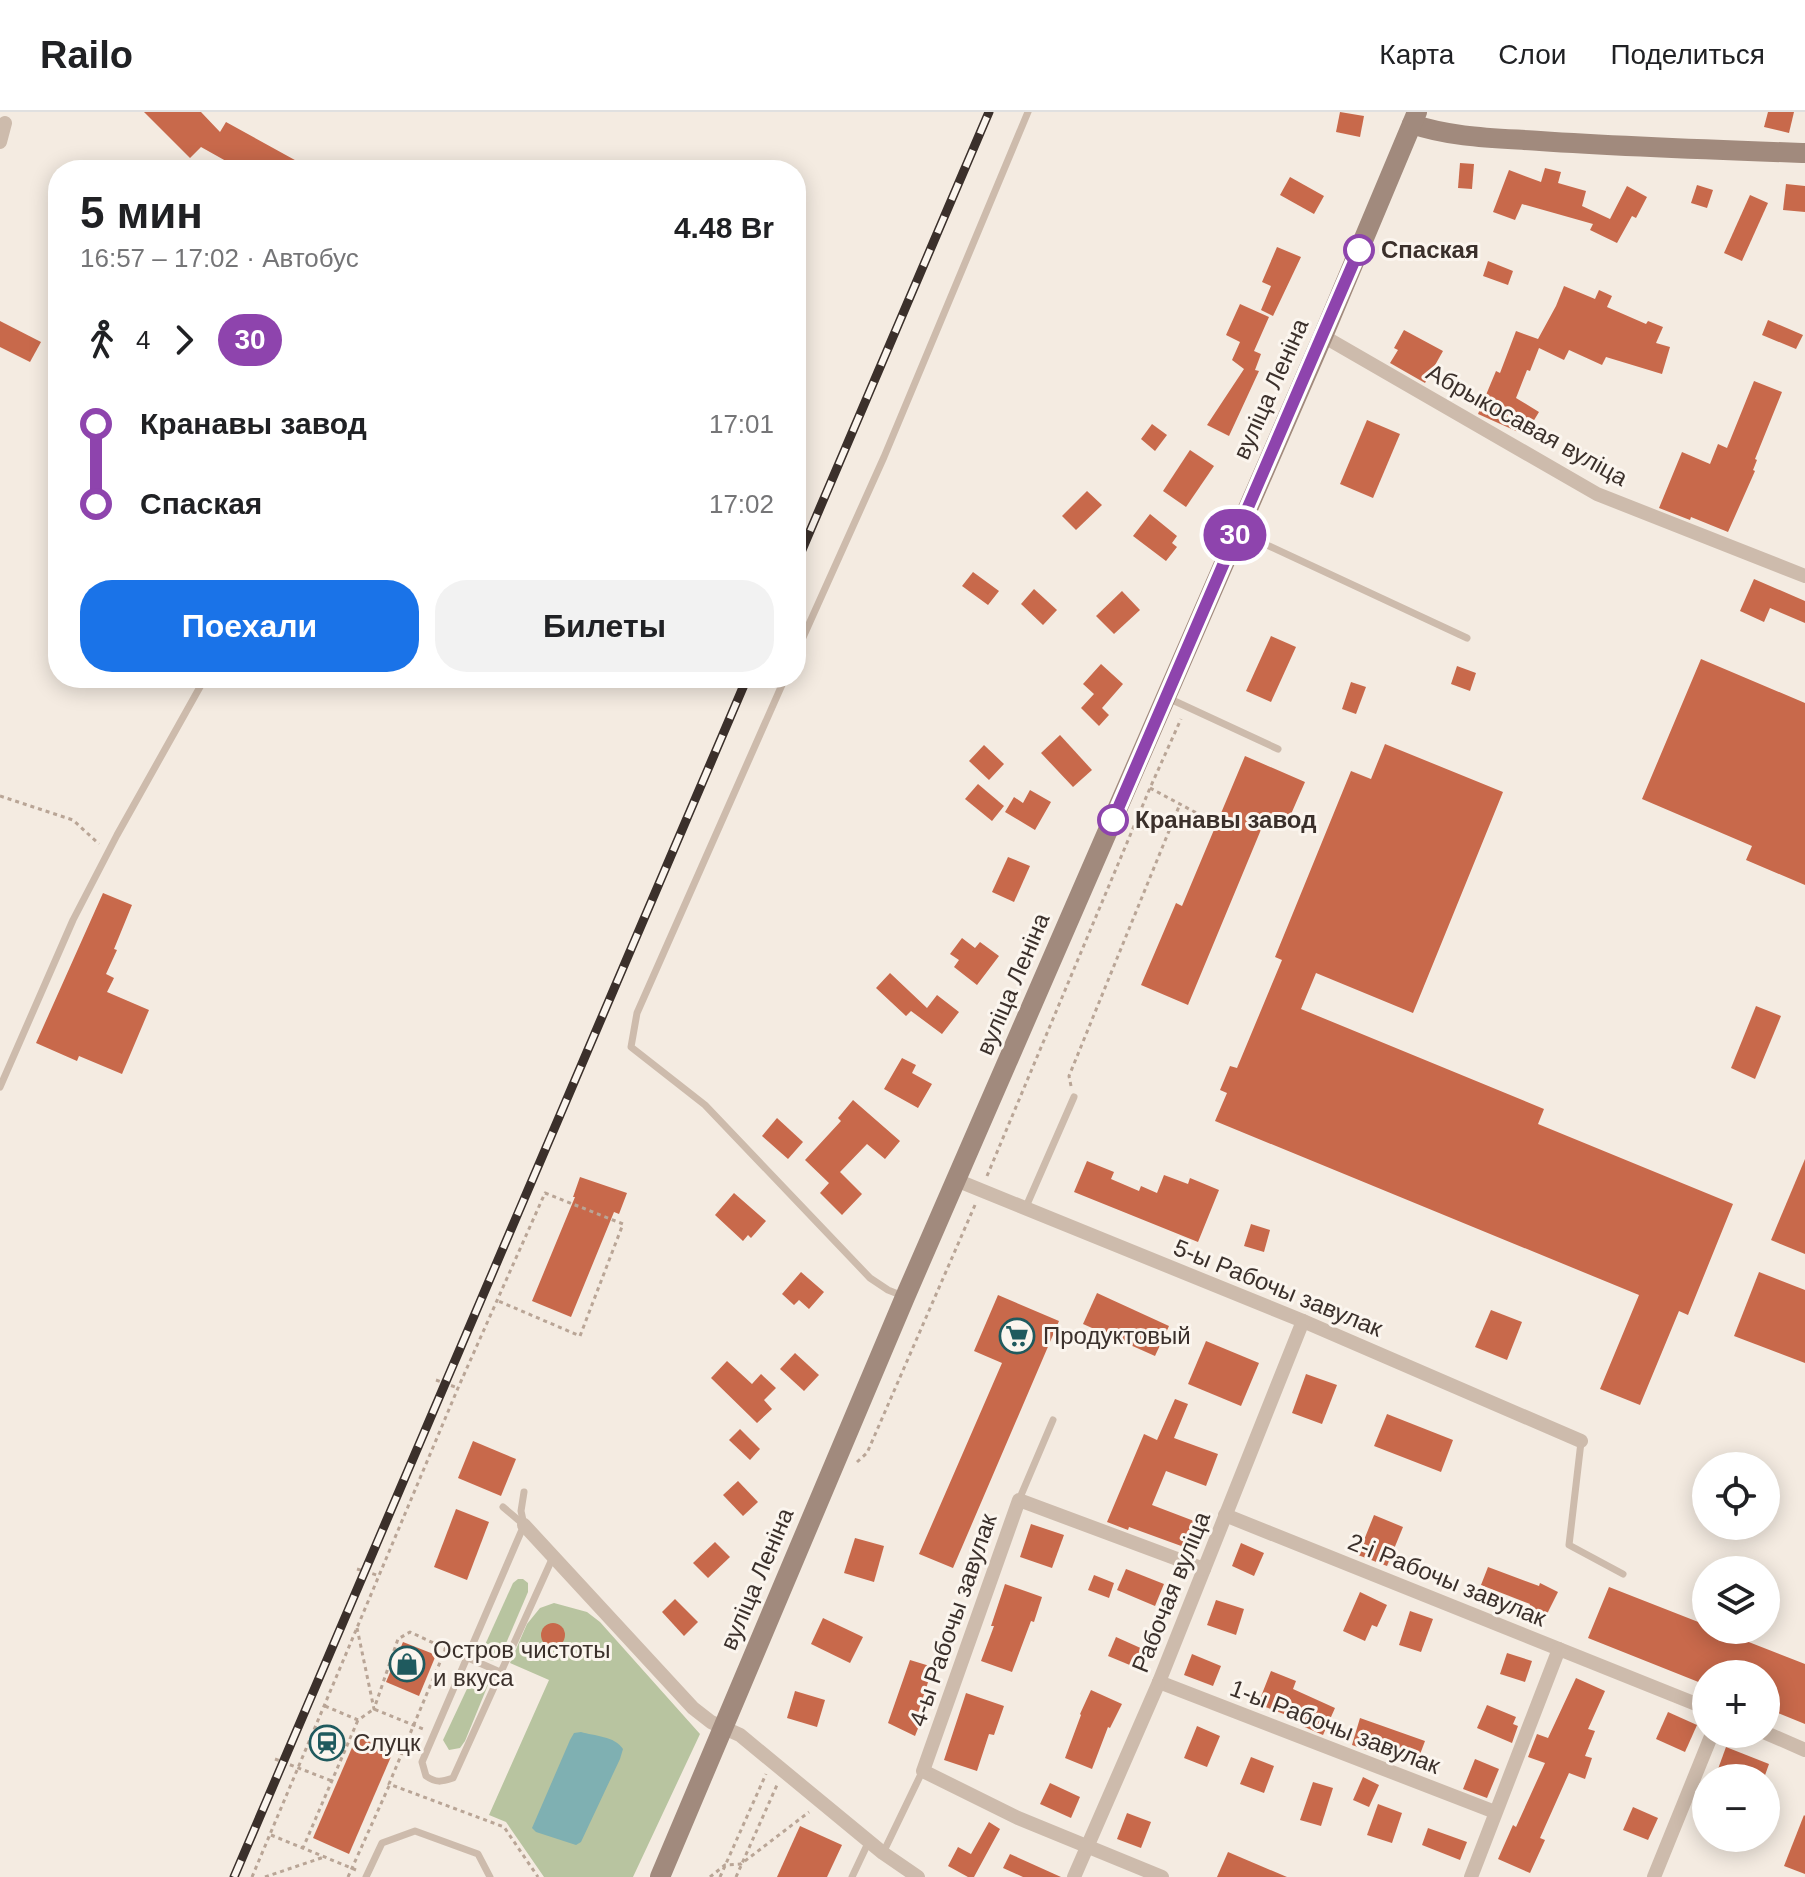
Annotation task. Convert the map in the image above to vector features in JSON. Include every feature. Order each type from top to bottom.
[{"type":"main road","points":[[1415,118],[1441,133],[1472,136],[1600,145],[1805,153]]},
{"type":"main road","name":"вуліца Леніна","points":[[660,1877],[905,1297],[1415,118]]},
{"type":"street","points":[[0,142],[5,123]]},
{"type":"street","name":"Абрыкосавая вуліца","points":[[1323,336],[1597,494],[1805,576]]},
{"type":"street","name":"5-ы Рабочы завулак","points":[[956,1180],[1303,1321],[1581,1441]]},
{"type":"street","name":"Рабочая вуліца","points":[[1074,1877],[1159,1682],[1303,1321]]},
{"type":"street","name":"4-ы Рабочы завулак","points":[[923,1771],[1019,1500],[1204,1569]]},
{"type":"street","name":"2-і Рабочы завулак","points":[[1225,1515],[1559,1649],[1471,1877]]},
{"type":"street","points":[[524,1525],[693,1708],[711,1722],[740,1735],[883,1853],[918,1877]]},
{"type":"street","points":[[1559,1649],[1692,1702]]},
{"type":"street","name":"1-ы Рабочы завулак","points":[[1159,1682],[1495,1812]]},
{"type":"street","points":[[1780,1739],[1805,1750]]},
{"type":"street","points":[[1654,1877],[1706,1748]]},
{"type":"street","points":[[923,1771],[1018,1818],[1162,1877]]},
{"type":"lane","points":[[806,631],[884,457],[1028,112]]},
{"type":"lane","points":[[1237,531],[1467,638]]},
{"type":"lane","points":[[0,1087],[73,920],[199,688]]},
{"type":"lane","points":[[781,688],[637,1013],[631,1047],[705,1105],[870,1278],[905,1297]]},
{"type":"lane","points":[[1166,697],[1278,749]]},
{"type":"lane","points":[[1025,1209],[1074,1097]]},
{"type":"lane","points":[[1019,1500],[1053,1420]]},
{"type":"lane","points":[[1581,1441],[1569,1545],[1623,1574]]},
{"type":"lane","points":[[524,1492],[521,1511],[524,1525],[422,1762],[426,1776],[433,1781],[453,1778],[553,1557]]},
{"type":"lane","points":[[503,1507],[524,1525]]},
{"type":"lane","points":[[466,1657],[500,1672]]},
{"type":"lane","points":[[883,1853],[923,1771]]},
{"type":"lane","points":[[366,1875],[382,1843],[415,1831],[478,1854],[490,1877]]},
{"type":"lane","points":[[852,1877],[869,1841]]},
{"type":"path","points":[[857,1463],[867,1453],[1150,788],[1204,817]]},
{"type":"path","points":[[0,796],[73,820],[108,852]]},
{"type":"path","points":[[1074,1097],[1069,1076],[1180,804]]},
{"type":"path","points":[[252,1877],[458,1388],[496,1300],[545,1193],[623,1224],[580,1336],[496,1300]]},
{"type":"path","points":[[436,1380],[458,1388]]},
{"type":"path","points":[[357,1569],[380,1576]]},
{"type":"path","points":[[357,1628],[374,1709]]},
{"type":"path","points":[[303,1848],[358,1720],[374,1709],[398,1639],[410,1632],[466,1657]]},
{"type":"path","points":[[325,1706],[358,1720]]},
{"type":"path","points":[[374,1709],[434,1734]]},
{"type":"path","points":[[275,1759],[332,1781]]},
{"type":"path","points":[[720,1877],[772,1760]]},
{"type":"path","points":[[736,1877],[784,1771]]},
{"type":"path","points":[[348,1877],[389,1784]]},
{"type":"path","points":[[710,1877],[725,1865],[741,1864],[822,1802]]},
{"type":"path","points":[[271,1835],[366,1875]]},
{"type":"path","points":[[265,1877],[324,1857]]},
{"type":"green space","points":[[518,1579],[528,1583],[528,1592],[501,1655],[494,1661],[490,1660],[484,1654],[484,1647],[513,1583]]},
{"type":"green space","points":[[554,1603],[587,1612],[600,1622],[700,1734],[633,1877],[544,1877],[506,1822],[489,1815],[549,1680],[510,1663],[527,1624],[540,1608]]},
{"type":"green space","points":[[473,1676],[483,1678],[488,1685],[465,1741],[460,1748],[449,1750],[443,1740]]},
{"type":"water","points":[[574,1733],[610,1739],[623,1749],[581,1842],[576,1845],[532,1828],[570,1740]]},
{"type":"building","points":[[144,112],[201,112],[220,132],[226,122],[295,160],[224,160],[201,147],[190,158]]},
{"type":"building","points":[[1340,112],[1364,116],[1360,137],[1336,132]]},
{"type":"building","points":[[1768,112],[1794,112],[1789,133],[1764,127]]},
{"type":"building","points":[[1460,163],[1474,164],[1472,189],[1458,188]]},
{"type":"building","points":[[1545,168],[1561,172],[1558,183],[1586,191],[1582,206],[1610,219],[1627,186],[1647,197],[1617,243],[1590,230],[1593,224],[1522,204],[1515,220],[1493,212],[1509,170],[1541,182]]},
{"type":"building","points":[[1290,177],[1324,196],[1314,214],[1280,195]]},
{"type":"building","points":[[1786,184],[1805,186],[1805,212],[1783,210]]},
{"type":"building","points":[[1697,185],[1713,190],[1707,208],[1691,203]]},
{"type":"building","points":[[1750,195],[1768,203],[1742,261],[1724,253]]},
{"type":"building","points":[[1277,247],[1301,257],[1273,316],[1261,310],[1271,286],[1262,282]]},
{"type":"building","points":[[1488,261],[1513,271],[1508,285],[1483,276]]},
{"type":"building","points":[[1564,286],[1595,299],[1599,290],[1612,296],[1607,307],[1646,324],[1648,321],[1663,327],[1656,343],[1670,347],[1662,374],[1606,357],[1602,365],[1569,350],[1564,360],[1539,348],[1516,398],[1539,412],[1525,435],[1478,414],[1496,371],[1500,373],[1516,331],[1538,339]]},
{"type":"building","points":[[1240,304],[1269,317],[1254,351],[1261,354],[1255,370],[1259,371],[1229,436],[1207,425],[1244,369],[1232,360],[1240,342],[1226,335]]},
{"type":"building","points":[[1768,320],[1803,335],[1796,349],[1762,335]]},
{"type":"building","points":[[0,321],[41,342],[30,362],[0,347]]},
{"type":"building","points":[[1404,330],[1443,351],[1425,383],[1390,363]]},
{"type":"building","points":[[1754,381],[1782,392],[1755,459],[1755,471],[1728,532],[1659,508],[1682,452],[1710,464],[1718,444],[1727,448]]},
{"type":"building","points":[[1367,420],[1400,434],[1373,498],[1340,484]]},
{"type":"building","points":[[1152,424],[1167,435],[1155,451],[1141,439]]},
{"type":"building","points":[[1190,450],[1214,466],[1186,507],[1163,491]]},
{"type":"building","points":[[1087,491],[1102,505],[1076,530],[1062,516]]},
{"type":"building","points":[[1150,514],[1177,536],[1172,543],[1177,547],[1166,561],[1133,536]]},
{"type":"building","points":[[973,572],[999,591],[988,605],[962,586]]},
{"type":"building","points":[[1754,579],[1805,601],[1805,623],[1770,608],[1764,622],[1740,611]]},
{"type":"building","points":[[1034,589],[1057,610],[1043,625],[1021,604]]},
{"type":"building","points":[[1122,591],[1140,610],[1114,634],[1096,616]]},
{"type":"building","points":[[1271,636],[1296,647],[1271,702],[1246,691]]},
{"type":"building","points":[[1701,659],[1805,703],[1805,885],[1746,860],[1752,846],[1642,799]]},
{"type":"building","points":[[1101,664],[1123,684],[1102,708],[1109,715],[1099,726],[1081,708],[1094,694],[1083,684]]},
{"type":"building","points":[[1457,666],[1476,673],[1470,691],[1451,684]]},
{"type":"building","points":[[1351,682],[1366,687],[1356,714],[1342,709]]},
{"type":"building","points":[[1060,735],[1092,770],[1073,787],[1041,753]]},
{"type":"building","points":[[1385,744],[1503,792],[1413,1013],[1316,973],[1301,1009],[1544,1109],[1538,1124],[1733,1204],[1688,1315],[1679,1311],[1640,1405],[1600,1389],[1639,1295],[1215,1121],[1227,1093],[1220,1090],[1230,1066],[1237,1068],[1282,960],[1275,957],[1351,771],[1371,779]]},
{"type":"building","points":[[984,745],[1004,764],[989,780],[969,761]]},
{"type":"building","points":[[1245,756],[1305,782],[1285,828],[1265,820],[1188,1005],[1141,985],[1176,903],[1182,906]]},
{"type":"building","points":[[978,784],[1004,806],[992,821],[965,799]]},
{"type":"building","points":[[1030,790],[1051,802],[1035,830],[1005,812],[1014,797],[1023,803]]},
{"type":"building","points":[[1008,857],[1030,866],[1014,902],[992,892]]},
{"type":"building","points":[[103,893],[132,905],[106,974],[114,978],[107,992],[149,1010],[122,1074],[79,1056],[77,1061],[36,1043]]},
{"type":"building","points":[[962,938],[975,948],[980,942],[999,956],[977,985],[954,967],[959,960],[950,954]]},
{"type":"building","points":[[890,973],[927,1008],[937,995],[959,1012],[942,1034],[911,1011],[906,1016],[876,988]]},
{"type":"building","points":[[1756,1006],[1781,1016],[1755,1079],[1731,1068]]},
{"type":"building","points":[[902,1058],[916,1065],[912,1073],[932,1084],[918,1108],[884,1089]]},
{"type":"building","points":[[853,1100],[900,1141],[885,1159],[867,1144],[840,1172],[862,1194],[842,1215],[820,1193],[829,1183],[805,1160],[841,1121],[838,1118]]},
{"type":"building","points":[[777,1118],[803,1142],[788,1159],[762,1136]]},
{"type":"building","points":[[1805,1159],[1805,1254],[1771,1240]]},
{"type":"building","points":[[1087,1161],[1114,1172],[1111,1179],[1139,1191],[1141,1186],[1157,1193],[1164,1175],[1188,1184],[1190,1178],[1219,1190],[1198,1242],[1074,1192]]},
{"type":"building","points":[[580,1177],[627,1193],[619,1214],[614,1212],[571,1317],[532,1301],[575,1197]]},
{"type":"building","points":[[734,1193],[766,1221],[751,1238],[748,1235],[743,1241],[715,1215]]},
{"type":"building","points":[[1251,1224],[1270,1230],[1264,1252],[1244,1246]]},
{"type":"building","points":[[801,1272],[824,1292],[809,1309],[799,1300],[794,1305],[782,1294]]},
{"type":"building","points":[[1759,1272],[1805,1290],[1805,1363],[1734,1336]]},
{"type":"building","points":[[1097,1293],[1169,1326],[1155,1356],[1083,1324]]},
{"type":"building","points":[[998,1295],[1059,1321],[953,1568],[919,1554],[1002,1363],[974,1351]]},
{"type":"building","points":[[1491,1310],[1522,1322],[1507,1360],[1475,1347]]},
{"type":"building","points":[[1206,1341],[1259,1363],[1241,1406],[1188,1384]]},
{"type":"building","points":[[795,1353],[819,1375],[804,1391],[780,1369]]},
{"type":"building","points":[[727,1361],[752,1384],[761,1374],[776,1388],[764,1400],[772,1409],[757,1423],[711,1378]]},
{"type":"building","points":[[1306,1374],[1337,1385],[1322,1424],[1292,1413]]},
{"type":"building","points":[[1175,1399],[1188,1404],[1174,1438],[1218,1454],[1206,1486],[1166,1471],[1152,1505],[1194,1521],[1184,1547],[1107,1522],[1144,1434],[1157,1440]]},
{"type":"building","points":[[1387,1414],[1453,1440],[1441,1472],[1374,1446]]},
{"type":"building","points":[[740,1429],[760,1449],[750,1460],[729,1440]]},
{"type":"building","points":[[473,1441],[516,1459],[501,1496],[458,1478]]},
{"type":"building","points":[[738,1481],[758,1502],[743,1516],[723,1495]]},
{"type":"building","points":[[456,1509],[489,1522],[467,1580],[434,1567]]},
{"type":"building","points":[[1374,1515],[1403,1527],[1387,1566],[1358,1555]]},
{"type":"building","points":[[1031,1524],[1064,1535],[1052,1568],[1020,1557]]},
{"type":"building","points":[[855,1538],[884,1546],[874,1582],[844,1573]]},
{"type":"building","points":[[715,1542],[730,1557],[708,1578],[693,1563]]},
{"type":"building","points":[[1241,1543],[1264,1553],[1254,1576],[1232,1566]]},
{"type":"building","points":[[1488,1567],[1539,1586],[1540,1583],[1558,1592],[1541,1626],[1524,1617],[1530,1604],[1481,1585]]},
{"type":"building","points":[[1126,1569],[1164,1584],[1155,1606],[1117,1590]]},
{"type":"building","points":[[1094,1575],[1114,1583],[1109,1598],[1088,1590]]},
{"type":"building","points":[[1005,1584],[1042,1597],[1012,1672],[981,1661]]},
{"type":"building","points":[[1609,1587],[1692,1620],[1692,1644],[1754,1644],[1805,1664],[1805,1724],[1780,1714],[1780,1660],[1692,1660],[1692,1679],[1588,1638]]},
{"type":"building","points":[[1360,1592],[1387,1605],[1377,1627],[1372,1625],[1365,1641],[1343,1631]]},
{"type":"building","points":[[675,1599],[698,1622],[684,1636],[662,1612]]},
{"type":"building","points":[[1216,1600],[1244,1609],[1236,1635],[1207,1625]]},
{"type":"building","points":[[1410,1611],[1433,1619],[1421,1652],[1399,1645]]},
{"type":"building","points":[[823,1618],[863,1637],[850,1663],[811,1644]]},
{"type":"building","points":[[553,1623],[562,1626],[565,1635],[562,1644],[553,1647],[544,1644],[541,1635],[544,1626]]},
{"type":"building","points":[[1116,1637],[1145,1650],[1137,1668],[1108,1656]]},
{"type":"building","points":[[403,1642],[436,1655],[419,1696],[386,1682]]},
{"type":"building","points":[[1507,1653],[1532,1661],[1525,1682],[1500,1674]]},
{"type":"building","points":[[1192,1654],[1221,1666],[1213,1686],[1184,1675]]},
{"type":"building","points":[[910,1660],[933,1667],[916,1719],[921,1721],[915,1736],[888,1723]]},
{"type":"building","points":[[1271,1671],[1296,1681],[1293,1689],[1335,1708],[1323,1735],[1300,1725],[1302,1721],[1258,1704]]},
{"type":"building","points":[[1576,1678],[1605,1691],[1588,1729],[1595,1731],[1585,1756],[1592,1758],[1585,1779],[1569,1773],[1540,1838],[1545,1840],[1530,1873],[1498,1859],[1545,1763],[1528,1757],[1537,1734],[1548,1738]]},
{"type":"building","points":[[1091,1690],[1122,1704],[1108,1727],[1092,1769],[1065,1758]]},
{"type":"building","points":[[795,1691],[825,1700],[817,1727],[787,1718]]},
{"type":"building","points":[[966,1693],[1004,1706],[994,1735],[989,1734],[977,1771],[944,1760]]},
{"type":"building","points":[[1487,1705],[1516,1717],[1513,1724],[1518,1726],[1512,1743],[1477,1728]]},
{"type":"building","points":[[1668,1712],[1692,1723],[1692,1736],[1685,1752],[1656,1739]]},
{"type":"building","points":[[1360,1718],[1425,1741],[1416,1765],[1379,1750],[1378,1754],[1352,1745]]},
{"type":"building","points":[[1197,1726],[1220,1736],[1207,1767],[1184,1758]]},
{"type":"building","name":"Слуцк","points":[[357,1736],[393,1752],[349,1854],[313,1838]]},
{"type":"building","points":[[1726,1748],[1729,1748],[1769,1764],[1720,1764]]},
{"type":"building","points":[[1251,1757],[1274,1766],[1264,1793],[1240,1784]]},
{"type":"building","points":[[1475,1759],[1499,1769],[1487,1798],[1463,1789]]},
{"type":"building","points":[[1363,1777],[1379,1785],[1369,1807],[1353,1800]]},
{"type":"building","points":[[1313,1782],[1333,1788],[1321,1826],[1300,1820]]},
{"type":"building","points":[[1050,1783],[1080,1797],[1071,1818],[1040,1804]]},
{"type":"building","points":[[1378,1804],[1402,1813],[1392,1843],[1367,1835]]},
{"type":"building","points":[[1633,1807],[1658,1818],[1648,1840],[1623,1830]]},
{"type":"building","points":[[1127,1813],[1151,1822],[1141,1848],[1117,1839]]},
{"type":"building","points":[[1805,1816],[1805,1874],[1784,1866]]},
{"type":"building","points":[[989,1822],[1000,1829],[974,1877],[948,1866],[958,1847],[971,1854]]},
{"type":"building","points":[[800,1826],[842,1845],[827,1877],[777,1877]]},
{"type":"building","points":[[1428,1828],[1467,1842],[1460,1860],[1422,1845]]},
{"type":"building","points":[[1228,1852],[1287,1877],[1217,1877]]},
{"type":"building","points":[[1010,1854],[1061,1877],[1023,1877],[1003,1868]]},
{"type":"railway","points":[[806,541],[989,112]]},
{"type":"railway","points":[[234,1877],[743,688]]},
{"type":"bus line","name":"30","points":[[1113,820],[1359,250]]},
{"type":"place","name":"Спаская","points":[[1359,250]]},
{"type":"place","name":"Кранавы завод","points":[[1113,820]]},
{"type":"place","name":"Продуктовый","points":[[1017,1336]]},
{"type":"place","name":"Остров чистоты и вкуса","points":[[407,1664]]},
{"type":"place","name":"Слуцк","points":[[327,1743]]}]
